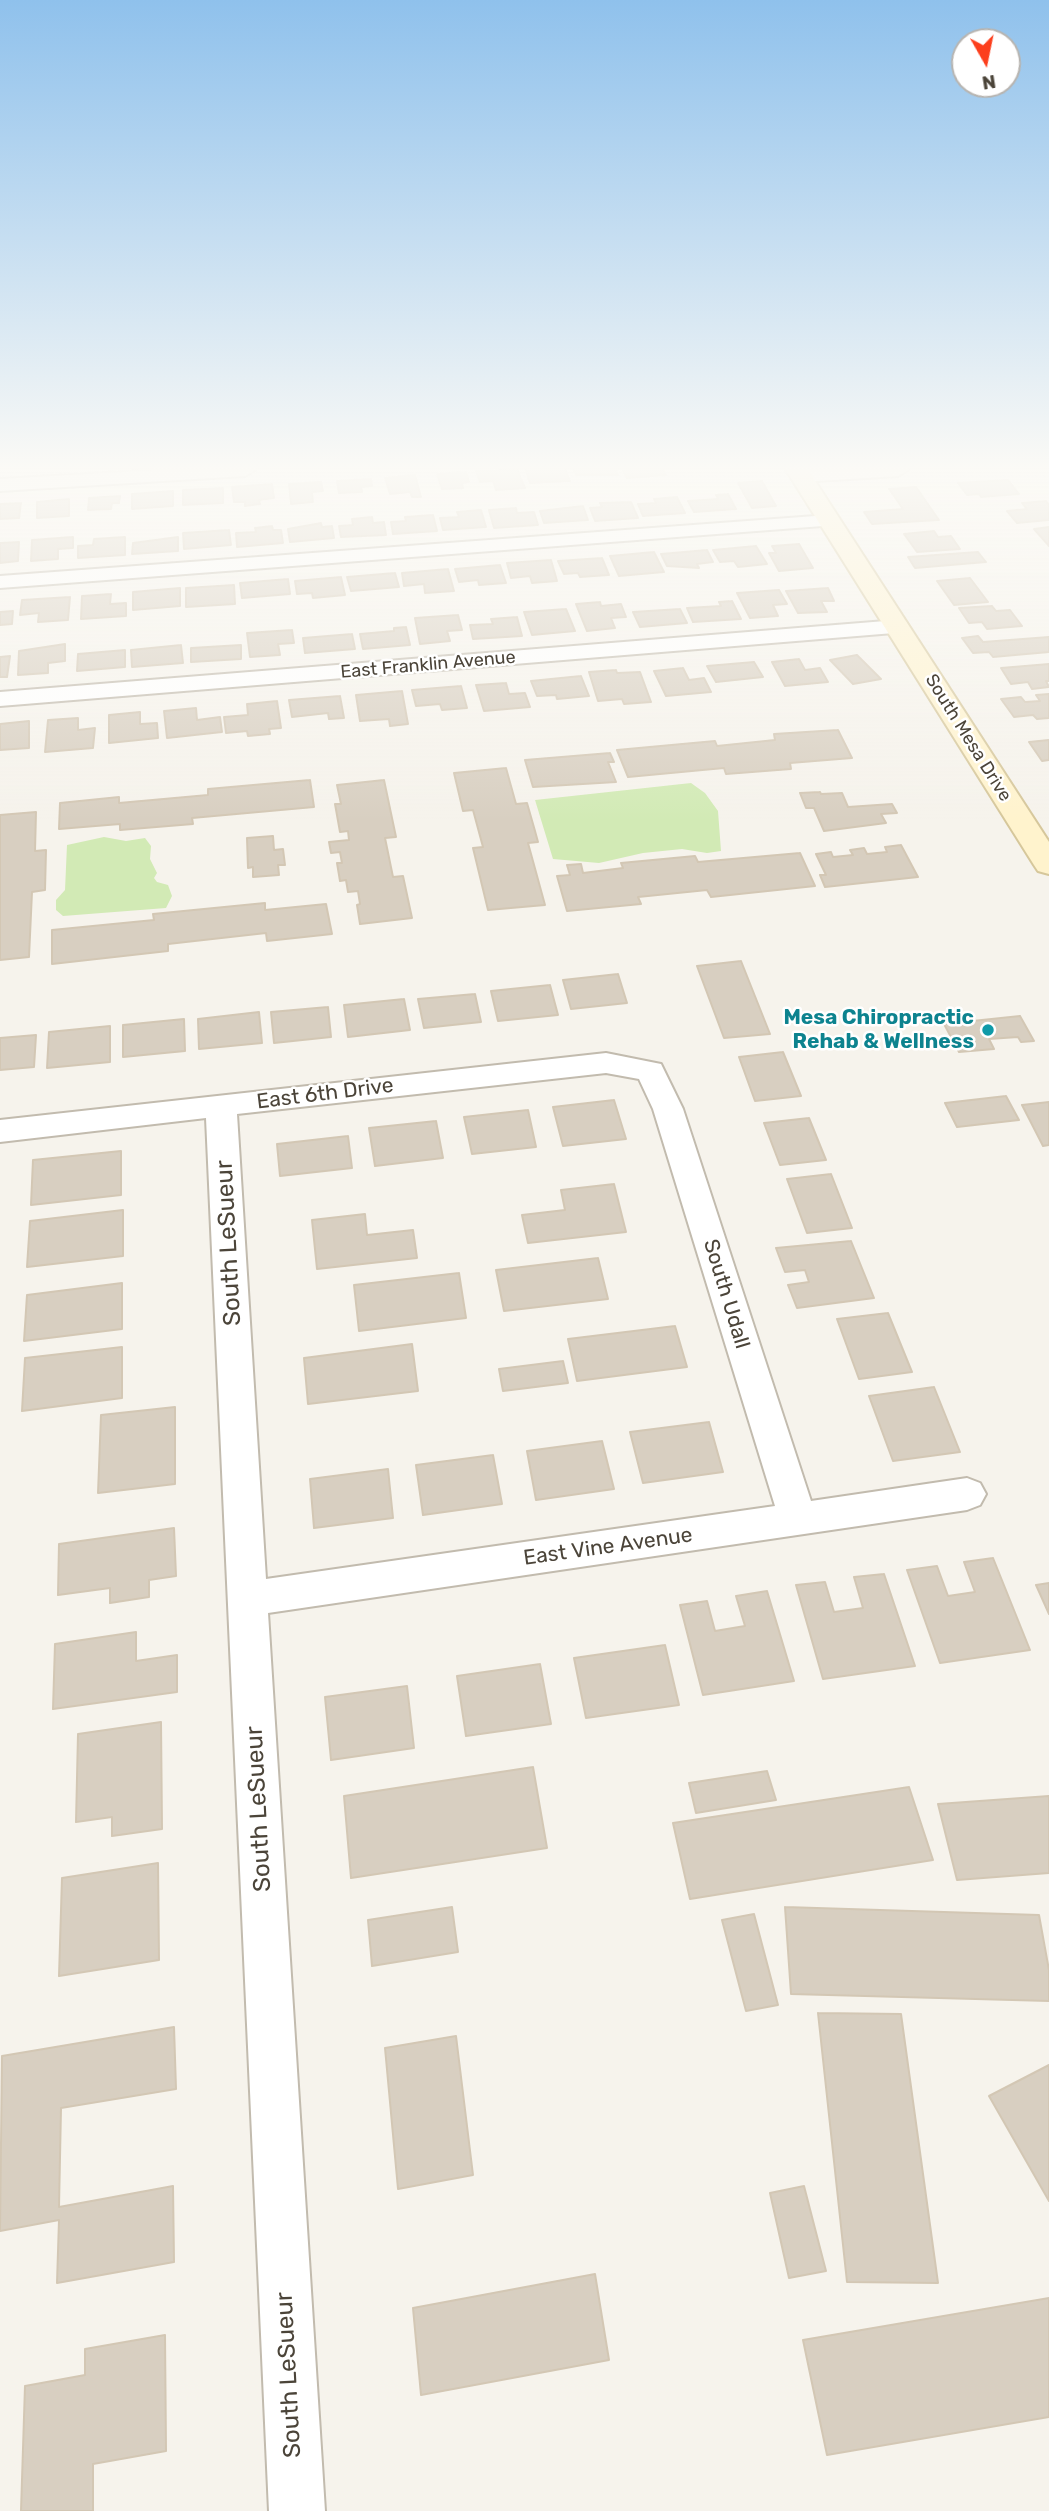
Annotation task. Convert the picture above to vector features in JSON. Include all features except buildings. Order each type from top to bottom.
[{"type":"main road","name":"South Mesa Drive","points":[[872,587],[1049,865]]},
{"type":"street","name":"East Franklin Avenue","points":[[0,699],[898,627]]},
{"type":"street","name":"East 6th Drive","points":[[0,1131],[557,1067],[606,1063],[650,1071]]},
{"type":"street","name":"South Udall","points":[[650,1071],[668,1109],[798,1519]]},
{"type":"street","name":"South LeSueur","points":[[221,1107],[297,2511]]},
{"type":"street","name":"East Vine Avenue","points":[[248,1599],[967,1494]]},
{"type":"green space","points":[[691,783],[705,793],[718,811],[721,851],[707,853],[682,849],[643,853],[599,863],[553,859],[535,800]]},
{"type":"green space","points":[[104,837],[126,841],[145,838],[151,846],[150,859],[157,873],[154,878],[157,882],[168,885],[172,896],[166,908],[63,916],[56,910],[56,900],[65,890],[67,845]]},
{"type":"place","name":"Mesa Chiropractic Rehab & Wellness","points":[[988,1030]]}]
